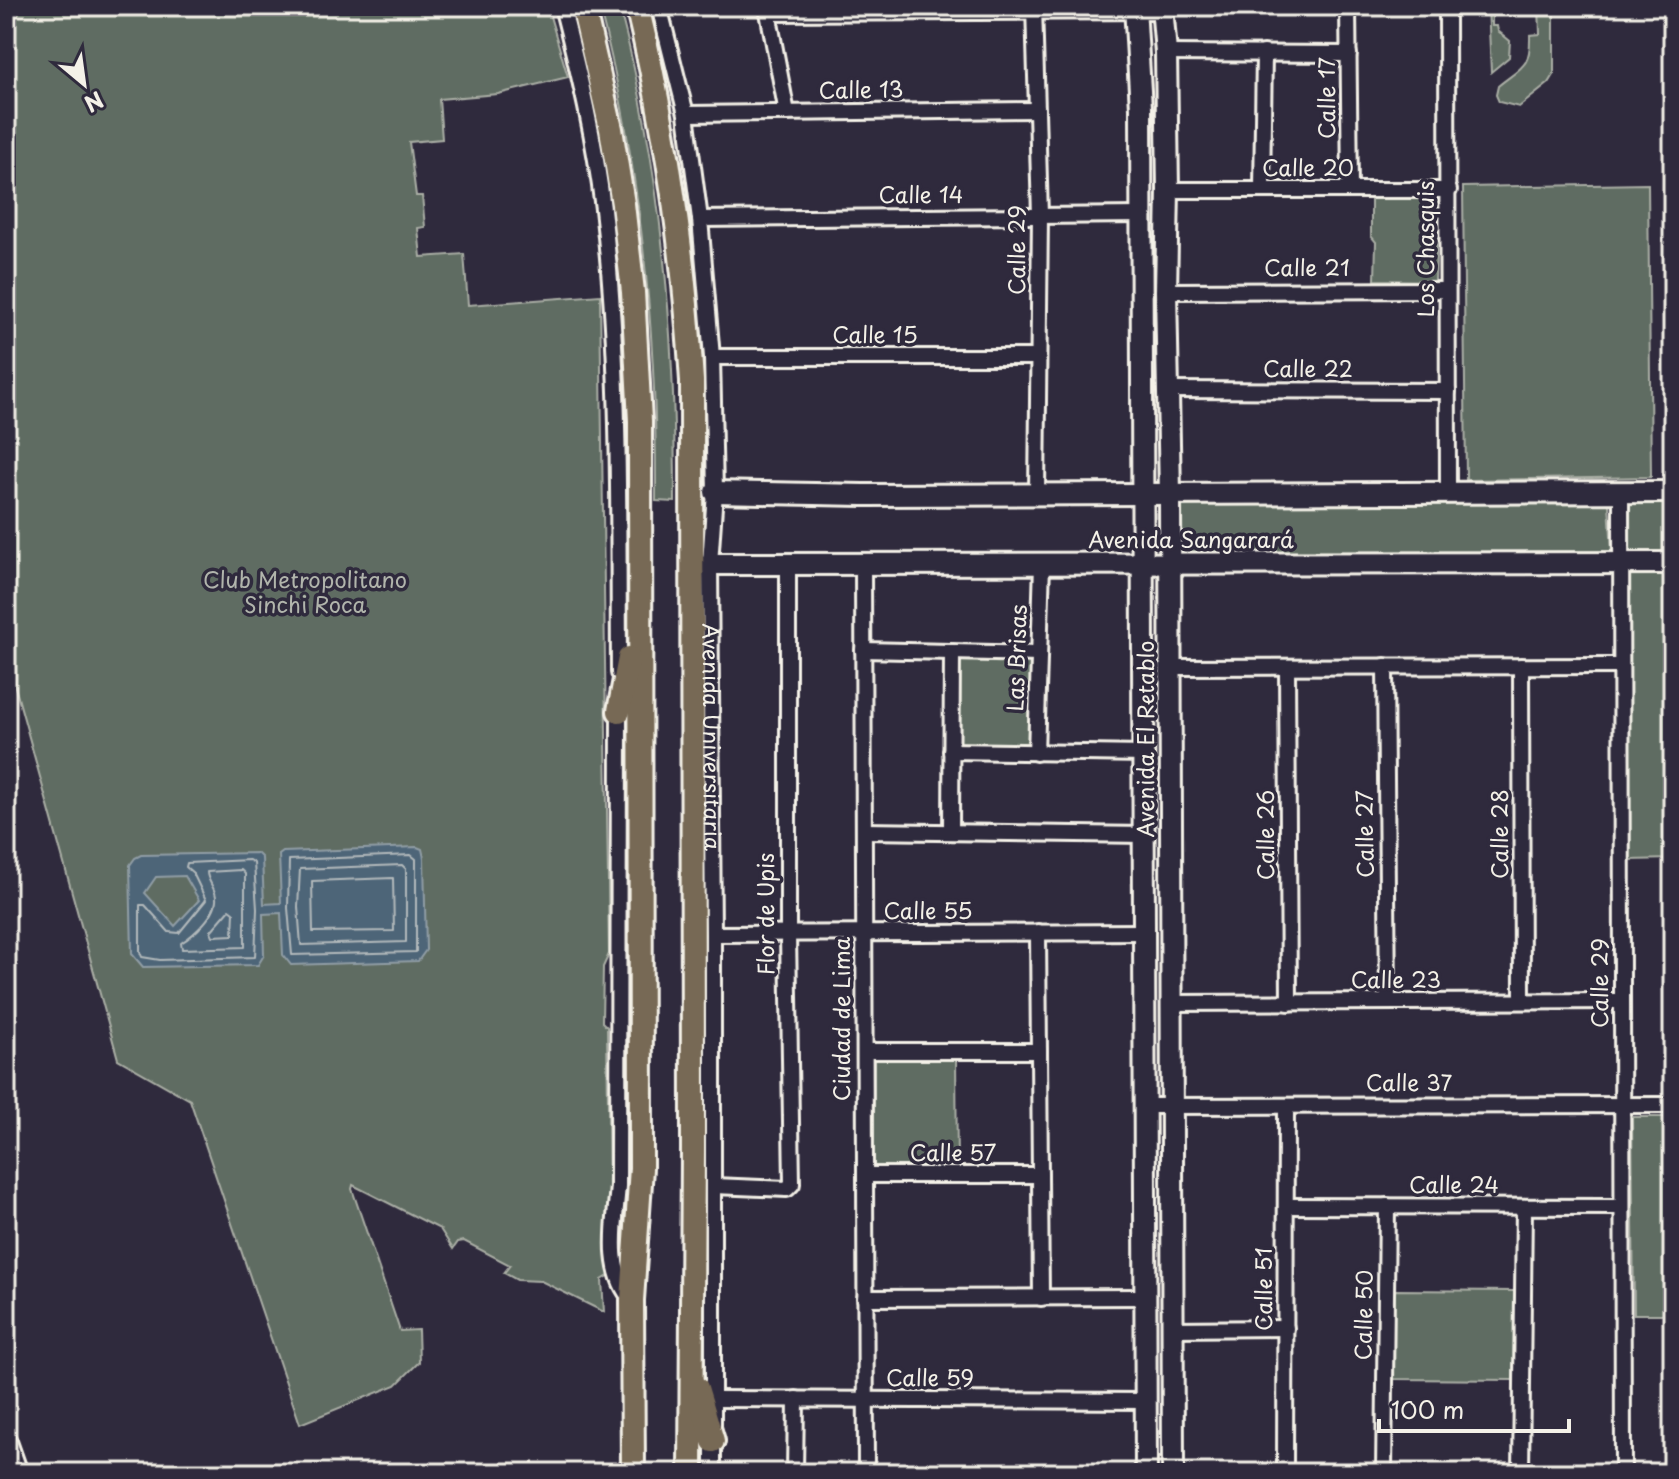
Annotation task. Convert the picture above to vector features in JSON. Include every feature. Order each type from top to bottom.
[{"type":"main road","points":[[583,6],[611,129],[633,292],[640,421],[641,1168],[632,1300],[633,1473]]},
{"type":"main road","name":"Avenida Universitaria","points":[[637,6],[658,95],[673,184],[692,381],[691,1473]]},
{"type":"main road","name":"Avenida El Retablo","points":[[1135,8],[1141,108],[1142,215],[1146,1473]]},
{"type":"main road","name":"Avenida El Retablo","points":[[1162,8],[1166,53],[1171,564],[1173,1473]]},
{"type":"main road","name":"Avenida Sangarará","points":[[715,492],[1673,492]]},
{"type":"main road","name":"Avenida Sangarará","points":[[710,564],[1673,563]]},
{"type":"main road","points":[[1170,606],[1182,583],[1211,564]]},
{"type":"main road","points":[[619,711],[632,637],[641,614]]},
{"type":"main road","points":[[690,1367],[713,1441]]},
{"type":"main road","points":[[6,1442],[17,1473]]},
{"type":"street","points":[[562,6],[580,75],[596,164],[612,294],[618,435],[619,711],[618,1186],[614,1232],[617,1277],[621,1289],[632,1300]]},
{"type":"street","name":"Avenida Universitaria","points":[[659,6],[686,114],[700,219],[712,357],[715,492],[710,564],[713,1473]]},
{"type":"street","name":"Calle 17","points":[[1348,6],[1350,190]]},
{"type":"street","name":"Los Chasquis","points":[[1447,6],[1448,493]]},
{"type":"street","points":[[787,113],[767,10],[1162,8]]},
{"type":"street","name":"Calle 29","points":[[1035,9],[1040,216],[1037,494]]},
{"type":"street","points":[[1166,53],[1349,54]]},
{"type":"street","points":[[1262,190],[1264,53]]},
{"type":"street","name":"Calle 13","points":[[686,114],[1037,110]]},
{"type":"street","name":"Calle 20","points":[[1168,190],[1449,190]]},
{"type":"street","name":"Calle 14","points":[[700,219],[1142,215]]},
{"type":"street","name":"Calle 21","points":[[1166,291],[1447,290]]},
{"type":"street","name":"Calle 15","points":[[712,357],[1038,357]]},
{"type":"street","name":"Calle 22","points":[[1168,390],[1448,391]]},
{"type":"street","name":"Calle 29","points":[[1621,492],[1623,1473]]},
{"type":"street","name":"Flor de Upis","points":[[714,1186],[787,1189],[792,1184],[788,564]]},
{"type":"street","name":"Ciudad de Lima","points":[[863,564],[866,1473]]},
{"type":"street","name":"Las Brisas","points":[[1036,753],[1042,564]]},
{"type":"street","points":[[863,650],[1039,654]]},
{"type":"street","points":[[951,832],[952,652]]},
{"type":"street","name":"Calle 27","points":[[1385,666],[1388,1002]]},
{"type":"street","name":"Calle 28","points":[[1521,666],[1522,1001]]},
{"type":"street","points":[[1170,667],[1621,666]]},
{"type":"street","name":"Calle 26","points":[[1287,667],[1289,1003]]},
{"type":"street","points":[[951,751],[1145,754]]},
{"type":"street","points":[[864,831],[1145,835]]},
{"type":"street","points":[[1038,932],[1041,1298]]},
{"type":"street","name":"Calle 55","points":[[713,934],[1144,932]]},
{"type":"street","name":"Calle 23","points":[[1170,1003],[1622,1001]]},
{"type":"street","points":[[865,1051],[1039,1051]]},
{"type":"street","name":"Calle 37","points":[[1145,1106],[1673,1105]]},
{"type":"street","name":"Calle 51","points":[[1285,1473],[1286,1106]]},
{"type":"street","name":"Calle 57","points":[[865,1175],[1040,1175]]},
{"type":"street","name":"Calle 24","points":[[1286,1206],[1621,1207]]},
{"type":"street","name":"Calle 50","points":[[1384,1473],[1387,1206]]},
{"type":"street","points":[[1521,1473],[1524,1207]]},
{"type":"street","points":[[865,1298],[1146,1297]]},
{"type":"street","points":[[1172,1329],[1286,1328]]},
{"type":"street","name":"Calle 59","points":[[714,1399],[1146,1401]]},
{"type":"street","points":[[795,1473],[796,1399]]},
{"type":"green space","name":"Club Metropolitano Sinchi Roca","points":[[6,6],[547,6],[568,77],[498,94],[439,99],[442,139],[409,142],[416,196],[422,196],[425,227],[418,228],[421,257],[464,254],[468,305],[600,295],[609,954],[603,967],[602,1022],[607,1027],[610,1275],[602,1280],[604,1312],[541,1281],[517,1280],[504,1273],[510,1265],[464,1241],[458,1242],[453,1249],[440,1229],[353,1185],[400,1331],[418,1330],[419,1362],[396,1385],[300,1424],[190,1100],[118,1059],[6,654]]},
{"type":"green space","points":[[599,6],[619,6],[634,67],[656,190],[669,314],[675,502],[656,501],[656,438],[644,252],[626,128]]},
{"type":"green space","points":[[1488,6],[1492,6],[1492,26],[1497,26],[1498,31],[1510,41],[1509,57],[1491,72]]},
{"type":"green space","points":[[1539,6],[1554,6],[1554,75],[1549,83],[1519,107],[1499,102],[1496,95],[1498,86],[1523,66],[1529,54],[1530,35],[1540,34]]},
{"type":"green space","points":[[1648,184],[1651,477],[1466,480],[1463,187]]},
{"type":"green space","points":[[1371,197],[1438,199],[1435,281],[1375,280],[1376,242],[1371,236]]},
{"type":"green space","points":[[1176,502],[1609,504],[1612,553],[1178,557]]},
{"type":"green space","points":[[1628,503],[1673,503],[1673,556],[1627,557]]},
{"type":"green space","points":[[1629,571],[1673,571],[1673,859],[1629,860]]},
{"type":"green space","points":[[958,659],[1033,660],[1031,746],[955,745]]},
{"type":"green space","points":[[956,1058],[957,1167],[874,1168],[874,1059]]},
{"type":"green space","points":[[1632,1117],[1673,1117],[1673,1314],[1634,1314]]},
{"type":"green space","points":[[1394,1290],[1515,1291],[1513,1380],[1393,1379]]},
{"type":"water","points":[[422,849],[426,950],[418,961],[291,965],[283,955],[281,913],[263,914],[264,955],[258,965],[143,967],[132,954],[130,865],[135,858],[141,855],[257,853],[262,858],[264,904],[281,903],[279,855],[283,852]],"holes":[[[185,876],[199,900],[175,926],[145,893],[156,877]]]}]
